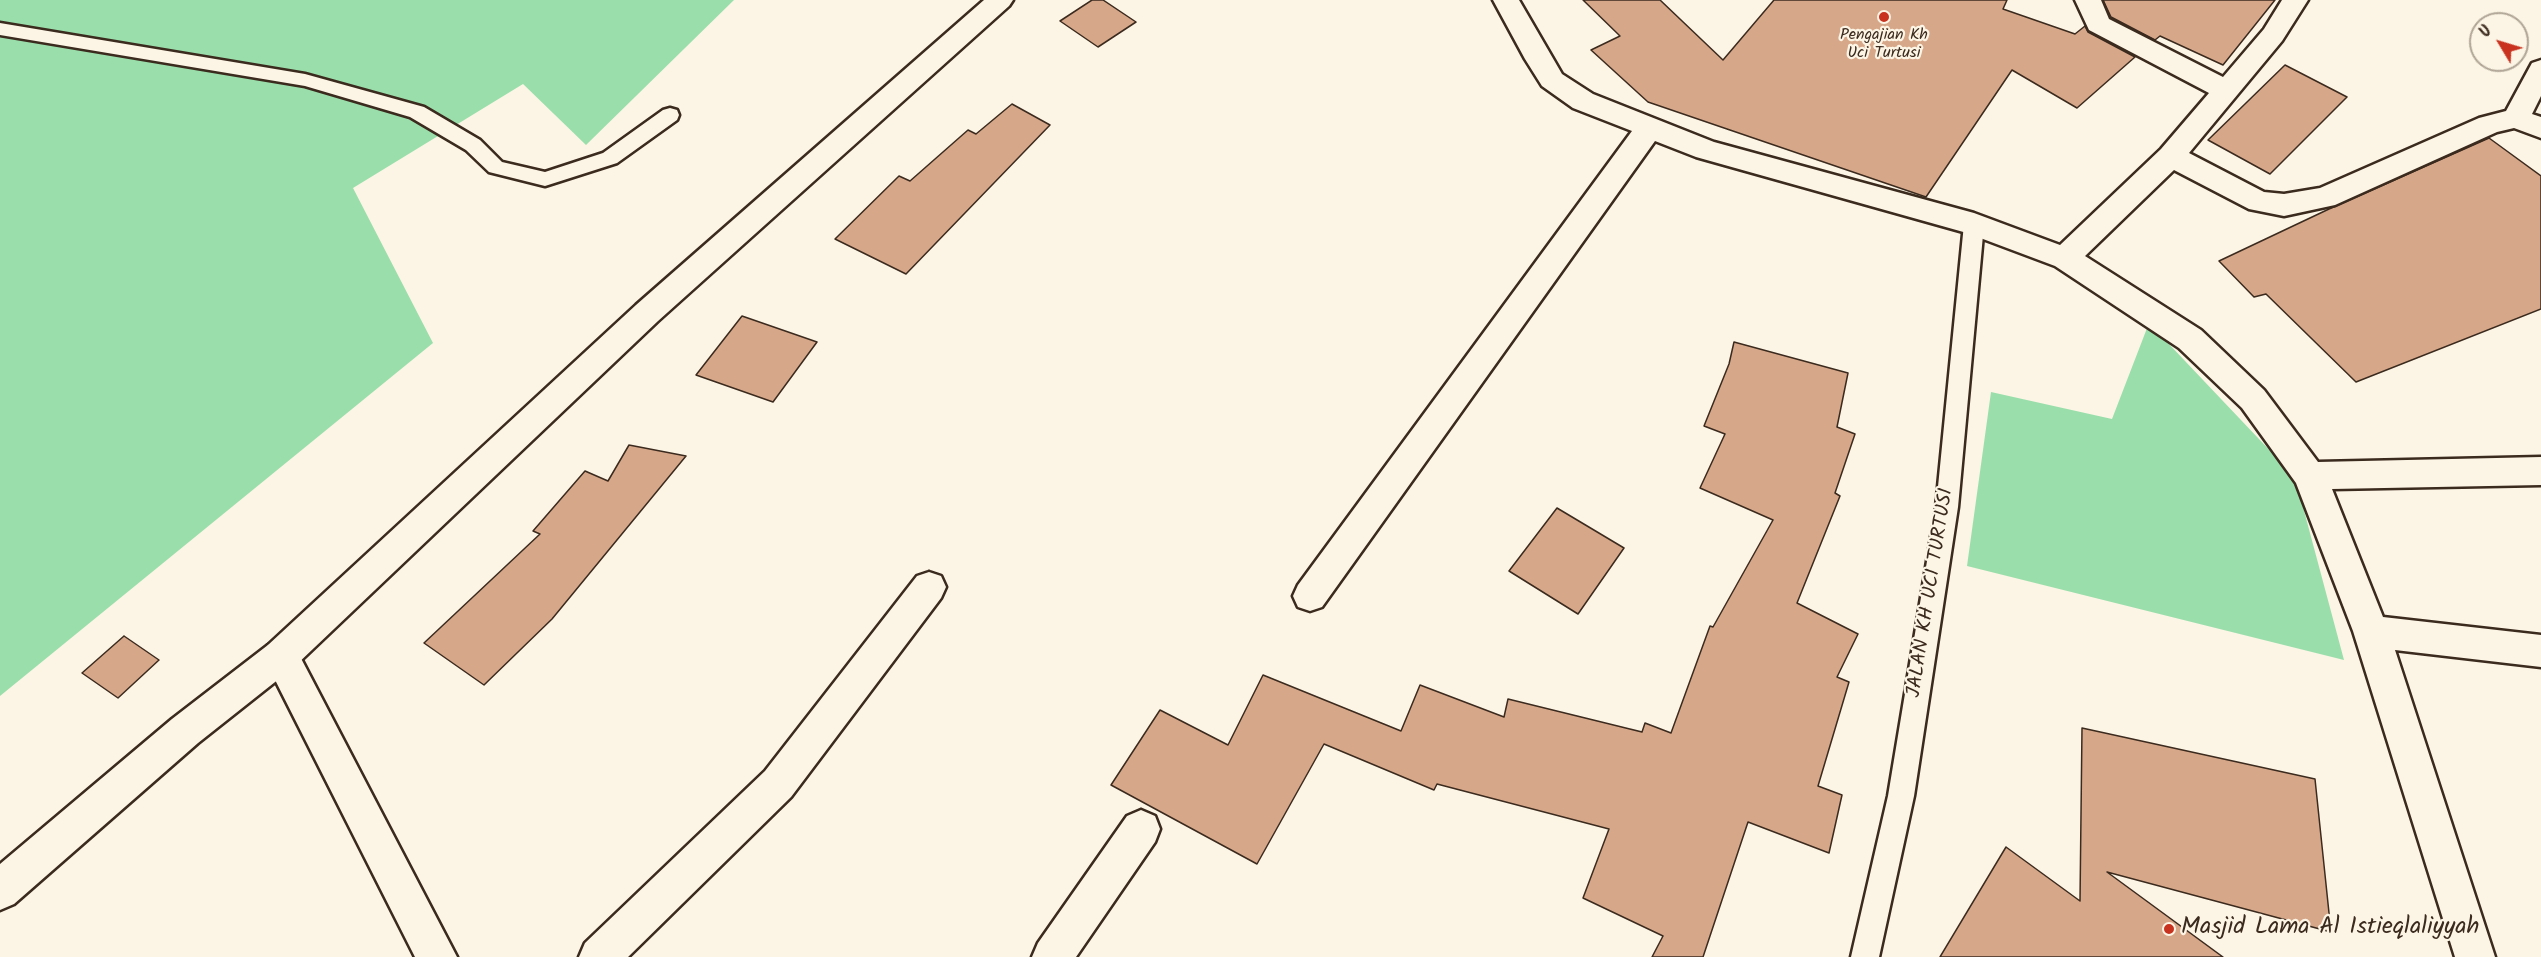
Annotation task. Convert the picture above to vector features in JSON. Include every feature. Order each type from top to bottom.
[{"type":"street","points":[[0,890],[185,731],[281,656],[647,313],[999,0]]},
{"type":"street","points":[[1506,0],[1552,80],[1583,101],[1706,150],[1974,224],[2065,258],[2190,339],[2253,399],[2310,476],[2371,631],[2475,957]]},
{"type":"street","points":[[2088,0],[2098,24],[2226,90]]},
{"type":"street","points":[[2065,258],[2171,156],[2273,35],[2295,0]]},
{"type":"street","points":[[2171,156],[2259,202],[2284,205],[2325,198],[2489,125],[2529,123],[2541,69]]},
{"type":"street","points":[[1310,596],[1649,129]]},
{"type":"street","points":[[2310,476],[2541,471]]},
{"type":"street","points":[[599,957],[778,784],[929,587]]},
{"type":"street","points":[[2371,631],[2541,651]]},
{"type":"street","points":[[281,656],[437,957]]},
{"type":"street","points":[[1052,957],[1141,829]]},
{"type":"lane","points":[[0,29],[305,80],[417,112],[473,145],[496,167],[545,179],[610,158],[670,115]]},
{"type":"lane","name":"JALAN KH UCI TURTUSI","points":[[1865,957],[1901,796],[1947,507],[1974,224]]},
{"type":"green space","points":[[0,0],[734,0],[586,145],[523,84],[353,188],[433,343],[0,696]]},
{"type":"green space","points":[[2149,323],[2295,477],[2344,660],[1967,566],[1991,392],[2112,419]]},
{"type":"building","points":[[1092,0],[1103,0],[1136,22],[1098,47],[1060,21]]},
{"type":"building","name":"Pengajian Kh Uci Turtusi","points":[[1583,0],[1660,0],[1723,60],[1774,0],[2007,0],[2003,9],[2075,34],[2085,26],[2088,32],[2135,57],[2077,108],[2012,70],[1926,197],[1648,102],[1591,50],[1620,36]]},
{"type":"building","points":[[2103,0],[2275,0],[2223,65],[2160,36],[2155,40],[2111,17]]},
{"type":"building","points":[[2285,65],[2347,97],[2270,174],[2208,140]]},
{"type":"building","points":[[1012,104],[1050,125],[906,274],[835,239],[899,176],[910,181],[968,130],[976,134]]},
{"type":"building","points":[[2489,138],[2541,176],[2541,309],[2356,382],[2266,294],[2254,297],[2219,261],[2329,209]]},
{"type":"building","points":[[742,316],[817,342],[773,402],[696,375]]},
{"type":"building","points":[[1734,342],[1848,373],[1837,427],[1855,434],[1835,493],[1840,496],[1797,603],[1858,634],[1837,677],[1849,682],[1818,786],[1842,795],[1829,853],[1748,822],[1703,957],[1652,957],[1663,936],[1583,898],[1609,829],[1437,784],[1434,790],[1324,744],[1257,864],[1111,785],[1160,710],[1228,745],[1263,675],[1401,731],[1420,685],[1504,717],[1508,699],[1642,732],[1645,723],[1671,733],[1710,626],[1713,627],[1773,520],[1700,488],[1725,434],[1704,426],[1729,364]]},
{"type":"building","points":[[629,445],[686,456],[552,619],[484,685],[424,643],[540,534],[533,531],[585,471],[608,481]]},
{"type":"building","points":[[1557,508],[1624,548],[1578,614],[1509,571]]},
{"type":"building","points":[[124,636],[159,660],[118,698],[82,673]]},
{"type":"building","points":[[2082,728],[2315,779],[2331,932],[2107,872],[2223,957],[1940,957],[2006,847],[2080,901]]},
{"type":"place","name":"Pengajian Kh Uci Turtusi","points":[[1884,17]]},
{"type":"place","name":"Masjid Lama Al Istieqlaliyyah","points":[[2169,929]]}]
